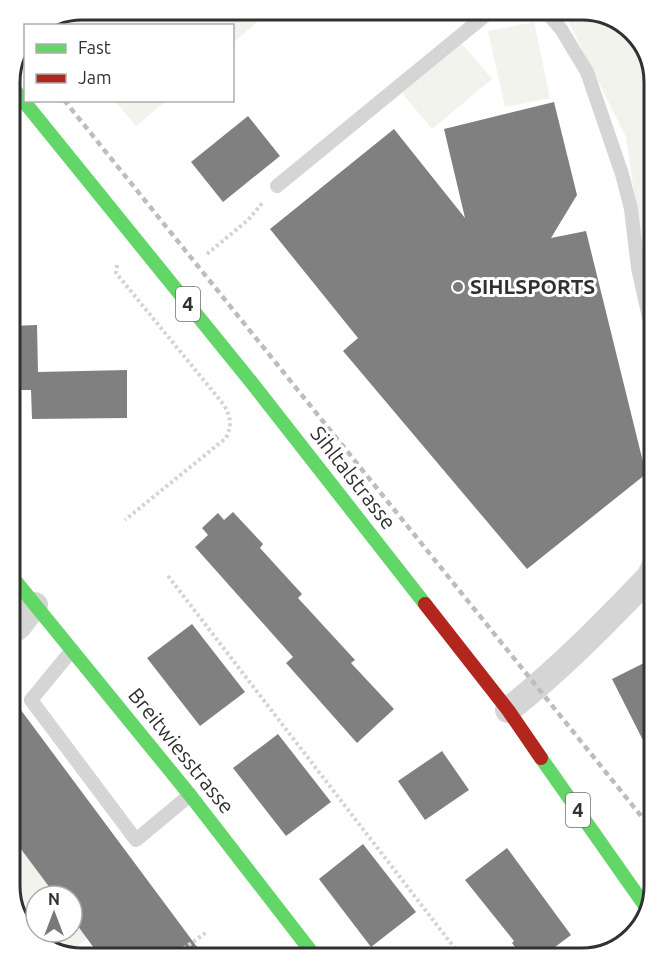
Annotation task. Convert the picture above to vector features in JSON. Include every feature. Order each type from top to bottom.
[{"type":"main road","name":"Sihltalstrasse","points":[[24,102],[252,383],[508,710],[641,901]]},
{"type":"main road","name":"Breitwiesstrasse","points":[[20,587],[190,795],[308,948]]},
{"type":"street","points":[[508,710],[538,687],[596,633],[644,581]]},
{"type":"street","points":[[20,625],[35,605]]},
{"type":"lane","points":[[277,186],[478,20]]},
{"type":"lane","points":[[553,20],[587,72],[622,174],[636,237],[638,268],[644,295]]},
{"type":"lane","points":[[72,650],[31,700],[136,840],[190,795]]},
{"type":"path","points":[[207,254],[248,220],[277,186]]},
{"type":"path","points":[[119,275],[224,405],[230,417],[231,427],[226,438],[124,520]]},
{"type":"path","points":[[168,576],[455,948]]},
{"type":"path","points":[[185,948],[208,931]]},
{"type":"shaded area","points":[[82,20],[259,20],[234,42],[234,24],[58,24]]},
{"type":"shaded area","points":[[568,20],[593,21],[612,28],[631,44],[639,58],[644,82],[644,258],[626,137]]},
{"type":"shaded area","points":[[534,22],[550,98],[505,107],[488,31]]},
{"type":"shaded area","points":[[462,44],[492,79],[432,129],[402,93]]},
{"type":"shaded area","points":[[116,102],[165,102],[136,126]]},
{"type":"shaded area","points":[[20,734],[144,895],[84,941],[84,884],[24,884],[24,910],[20,894]]},
{"type":"shaded area","points":[[58,944],[80,944],[76,948]]},
{"type":"building","name":"SIHLSPORTS","points":[[554,102],[577,195],[551,238],[586,231],[644,466],[644,476],[527,569],[343,351],[358,338],[270,229],[394,129],[465,218],[444,129]]},
{"type":"building","points":[[248,116],[280,156],[223,202],[191,162]]},
{"type":"building","points":[[37,325],[38,372],[127,370],[127,418],[32,419],[31,390],[20,390],[20,326]]},
{"type":"building","points":[[233,512],[263,544],[260,548],[302,594],[298,598],[355,660],[351,663],[394,709],[357,743],[286,663],[293,657],[195,547],[208,535],[202,528],[218,513],[224,520]]},
{"type":"building","points":[[192,624],[245,692],[200,726],[147,658]]},
{"type":"building","points":[[644,663],[644,742],[612,679]]},
{"type":"building","points":[[20,709],[198,948],[94,948],[84,934],[84,884],[47,884],[20,848]]},
{"type":"building","points":[[278,734],[331,802],[286,836],[233,768]]},
{"type":"building","points":[[442,751],[469,790],[425,820],[398,781]]},
{"type":"building","points":[[363,844],[416,912],[371,947],[319,879]]},
{"type":"building","points":[[507,848],[571,935],[554,948],[516,948],[512,943],[514,941],[465,880]]},
{"type":"railway","points":[[66,102],[644,820]]},
{"type":"traffic: fast","points":[[20,97],[24,102]]},
{"type":"traffic: fast","points":[[24,102],[252,383],[425,604]]},
{"type":"traffic: fast","points":[[20,586],[190,795],[308,948]]},
{"type":"traffic: fast","points":[[541,758],[641,901]]},
{"type":"traffic: jam","points":[[425,604],[508,710],[541,758]]},
{"type":"place","name":"SIHLSPORTS","points":[[458,287]]}]
